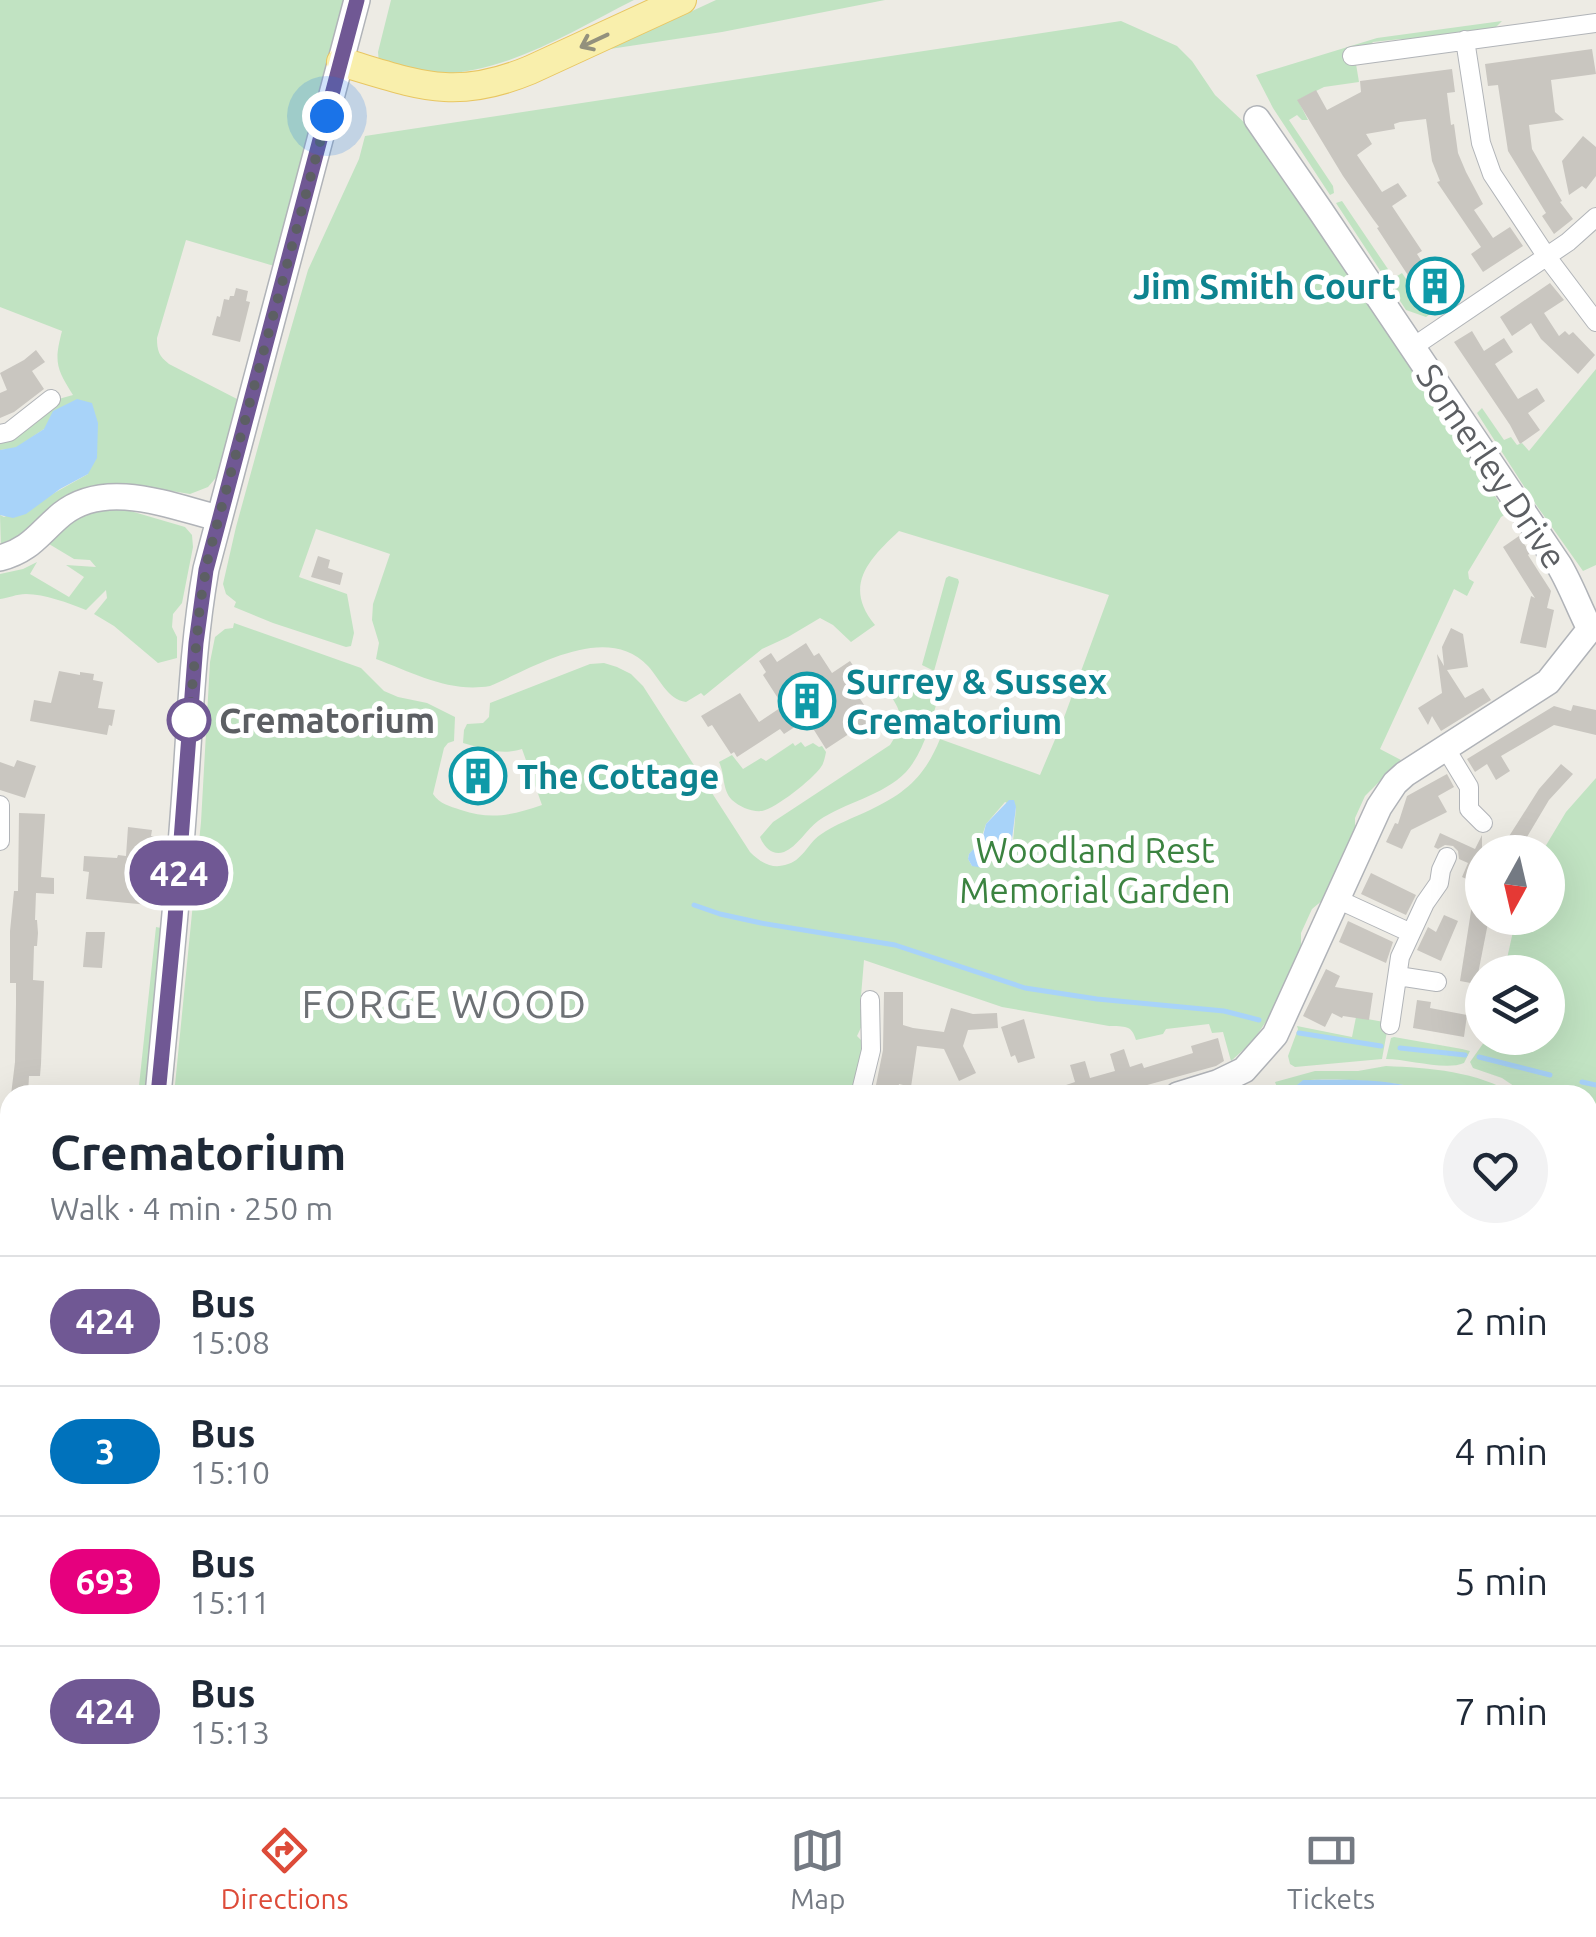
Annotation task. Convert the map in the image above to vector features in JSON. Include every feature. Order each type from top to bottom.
[{"type":"main road","points":[[341,62],[427,86],[478,87],[530,70],[682,0]]},
{"type":"street","points":[[159,1085],[200,605],[218,518],[357,0]]},
{"type":"street","points":[[1352,56],[1596,23]]},
{"type":"street","points":[[1465,40],[1486,160],[1498,185],[1596,322]]},
{"type":"street","name":"Somerley Drive","points":[[1206,1085],[1244,1070],[1275,1035],[1386,795],[1405,774],[1548,682],[1593,629],[1559,565],[1257,119]]},
{"type":"street","points":[[1413,347],[1580,234],[1596,217]]},
{"type":"street","points":[[0,434],[9,432],[51,399]]},
{"type":"street","points":[[0,558],[37,540],[78,504],[104,496],[218,518]]},
{"type":"street","points":[[1446,749],[1469,786],[1469,809],[1482,823]]},
{"type":"street","points":[[0,804],[0,840]]},
{"type":"street","points":[[1390,1025],[1399,961],[1425,903],[1439,884],[1446,857]]},
{"type":"street","points":[[1336,898],[1411,933]]},
{"type":"street","points":[[1398,976],[1437,982]]},
{"type":"street","points":[[862,1085],[871,1050],[870,1000]]},
{"type":"green space","points":[[0,0],[344,0],[274,266],[186,240],[157,338],[159,353],[169,364],[237,399],[220,473],[208,487],[190,494],[129,484],[88,490],[1,549],[0,515],[4,517],[88,474],[44,429],[16,448],[0,450],[0,440],[55,400],[73,395],[58,364],[62,331],[0,307]]},
{"type":"green space","points":[[391,0],[634,0],[530,52],[474,70],[446,74],[411,72],[379,63],[378,52]]},
{"type":"green space","points":[[716,0],[885,0],[610,49]]},
{"type":"green space","name":"FORGE WOOD","points":[[1121,21],[1177,46],[1215,95],[1248,126],[1460,439],[1506,514],[1468,572],[1474,582],[1467,596],[1454,589],[1380,749],[1401,760],[1365,796],[1355,818],[1355,835],[1324,899],[1312,909],[1301,933],[1301,948],[1271,1014],[1253,1041],[1231,1061],[1223,1032],[1212,1033],[1209,1024],[1166,1029],[1163,1034],[1136,1040],[1127,1027],[1002,1007],[864,960],[860,1008],[865,1019],[857,1036],[864,1043],[855,1085],[175,1085],[201,822],[210,662],[215,637],[233,628],[234,623],[361,668],[384,691],[427,703],[455,717],[454,741],[444,748],[433,794],[449,806],[482,815],[512,814],[542,805],[522,749],[499,751],[463,743],[467,724],[483,723],[489,717],[490,703],[590,664],[617,667],[643,686],[750,852],[766,864],[780,866],[796,860],[826,831],[904,790],[921,773],[940,739],[1040,775],[1109,595],[899,531],[863,574],[861,598],[875,625],[851,642],[820,618],[762,649],[704,696],[701,693],[686,702],[669,693],[648,666],[631,653],[612,648],[570,652],[490,686],[475,687],[432,680],[376,659],[379,643],[372,620],[373,604],[390,554],[316,529],[299,577],[347,594],[354,633],[351,646],[234,607],[236,602],[226,594],[223,584],[283,356],[308,270],[359,159],[365,136]],"holes":[[[1005,802],[1016,807],[1013,842],[999,846],[972,866],[968,859],[979,845],[986,824]]]},
{"type":"green space","points":[[1502,21],[1495,28],[1373,42],[1353,65],[1356,64],[1359,82],[1324,87],[1298,100],[1308,120],[1297,115],[1289,120],[1333,186],[1334,193],[1330,195],[1256,75],[1377,38]]},
{"type":"green space","points":[[1342,201],[1394,278],[1402,273],[1430,314],[1426,317],[1406,310],[1336,203]]},
{"type":"green space","points":[[1596,369],[1596,565],[1583,571],[1477,413],[1482,408],[1504,440],[1511,437],[1529,451]]},
{"type":"green space","points":[[110,509],[185,527],[192,535],[182,603],[173,614],[177,658],[158,663],[94,614],[107,598],[106,590],[86,610],[33,594],[0,599],[0,574],[37,562],[30,574],[69,597],[84,577],[66,565],[96,567],[90,560],[74,559],[49,544],[76,520]]},
{"type":"green space","points":[[949,576],[959,582],[934,671],[922,665]]},
{"type":"green space","points":[[904,670],[928,682],[939,694],[927,735],[906,772],[886,787],[818,821],[789,850],[769,850],[760,837],[773,822],[890,745],[900,719],[883,682],[889,675]]},
{"type":"green space","points":[[801,742],[805,747],[813,743],[822,746],[826,752],[824,762],[810,779],[762,811],[742,807],[732,800],[719,762],[732,755],[743,769]]},
{"type":"green space","points":[[1596,778],[1596,1085],[1512,1085],[1473,1068],[1470,1062],[1475,1055],[1565,1055],[1565,955],[1508,955],[1512,935],[1565,935],[1565,835],[1552,835],[1566,812]]},
{"type":"green space","points":[[156,927],[163,931],[146,1085],[139,1085]]},
{"type":"green space","points":[[1356,1017],[1388,1026],[1382,1059],[1295,1067],[1290,1064],[1288,1056],[1297,1026],[1352,1037]]},
{"type":"green space","points":[[1391,1038],[1465,1050],[1468,1055],[1464,1063],[1456,1065],[1386,1059]]},
{"type":"green space","points":[[1386,1066],[1436,1070],[1496,1085],[1401,1085],[1351,1080],[1308,1080],[1298,1085],[1275,1082],[1315,1071],[1358,1071]]},
{"type":"water","points":[[77,399],[92,403],[98,423],[97,458],[88,474],[26,514],[13,518],[0,515],[0,450],[16,447],[44,429],[53,411]]},
{"type":"water","points":[[1009,800],[1014,800],[1016,807],[1011,847],[1003,845],[994,850],[983,868],[972,866],[969,854],[982,840],[986,824]]},
{"type":"water","points":[[1303,1080],[1353,1080],[1404,1085],[1297,1085]]},
{"type":"building","points":[[1592,49],[1596,74],[1551,80],[1555,112],[1564,120],[1529,125],[1532,149],[1573,219],[1554,234],[1542,216],[1546,213],[1508,151],[1498,85],[1488,86],[1485,64]]},
{"type":"building","points":[[1452,69],[1455,92],[1447,93],[1451,125],[1454,124],[1458,153],[1483,204],[1474,210],[1493,238],[1510,227],[1523,246],[1483,272],[1471,254],[1481,247],[1437,182],[1440,181],[1432,161],[1426,119],[1400,122],[1394,124],[1395,129],[1366,134],[1372,144],[1357,155],[1382,192],[1398,183],[1407,196],[1392,206],[1422,251],[1417,254],[1435,282],[1454,274],[1463,287],[1430,309],[1297,100],[1316,90],[1327,110],[1361,92],[1360,81]]},
{"type":"building","points":[[1583,136],[1596,147],[1596,176],[1586,189],[1582,186],[1569,195],[1562,161]]},
{"type":"building","points":[[1550,283],[1564,300],[1544,313],[1559,336],[1565,331],[1569,335],[1573,332],[1595,355],[1578,374],[1541,339],[1531,323],[1512,336],[1500,317]]},
{"type":"building","points":[[236,288],[248,291],[246,301],[250,302],[240,342],[212,335],[224,299],[234,296]]},
{"type":"building","points":[[1472,331],[1484,351],[1504,338],[1513,352],[1495,364],[1518,399],[1537,388],[1545,401],[1528,413],[1540,430],[1520,444],[1454,342]]},
{"type":"building","points":[[36,350],[45,362],[32,371],[44,389],[0,418],[0,393],[7,390],[0,373]]},
{"type":"building","points":[[1519,536],[1551,591],[1547,608],[1554,610],[1546,648],[1520,643],[1531,596],[1535,598],[1503,547]]},
{"type":"building","points":[[318,556],[330,560],[328,568],[343,573],[340,585],[311,577]]},
{"type":"building","points":[[1451,628],[1463,634],[1468,667],[1447,670],[1465,698],[1483,688],[1491,700],[1441,731],[1432,716],[1428,725],[1418,708],[1442,693],[1437,654],[1444,666],[1442,647]]},
{"type":"building","name":"Surrey & Sussex Crematorium","points":[[806,643],[814,656],[819,653],[832,673],[850,661],[863,680],[852,687],[875,721],[826,749],[807,719],[784,734],[780,729],[737,757],[734,752],[731,754],[712,725],[708,727],[701,716],[740,693],[759,722],[783,706],[763,675],[766,672],[759,661],[771,653],[777,662]]},
{"type":"building","points":[[59,671],[94,674],[93,680],[103,682],[98,708],[115,710],[107,735],[30,721],[34,700],[51,703]]},
{"type":"building","points":[[1573,705],[1596,710],[1596,735],[1554,725],[1501,756],[1510,771],[1496,780],[1487,764],[1475,772],[1467,759],[1554,706],[1571,711]]},
{"type":"building","name":"The Cottage","points":[[494,758],[503,776],[474,793],[464,775]]},
{"type":"building","points":[[17,760],[36,766],[25,798],[0,790],[0,762],[14,767]]},
{"type":"building","points":[[1561,764],[1573,774],[1549,800],[1528,835],[1510,835],[1539,789]]},
{"type":"building","points":[[1447,774],[1454,787],[1438,796],[1447,812],[1411,830],[1402,849],[1386,842],[1395,823],[1398,824],[1407,796]]},
{"type":"building","points":[[19,813],[45,814],[41,877],[54,878],[54,894],[36,893],[38,933],[33,980],[44,981],[41,1064],[40,1076],[29,1076],[29,1085],[12,1085],[16,983],[10,983],[10,931],[14,891],[18,891]]},
{"type":"building","points":[[128,827],[152,830],[151,836],[155,837],[150,882],[161,883],[159,906],[86,899],[89,872],[83,871],[84,856],[126,856]]},
{"type":"building","points":[[1440,833],[1465,844],[1465,862],[1459,859],[1453,846],[1434,847]]},
{"type":"building","points":[[1371,873],[1416,895],[1406,915],[1361,894]]},
{"type":"building","points":[[1444,915],[1458,921],[1441,961],[1417,950],[1428,927],[1436,932]]},
{"type":"building","points":[[1348,921],[1393,942],[1386,963],[1339,942]]},
{"type":"building","points":[[86,932],[105,932],[102,968],[83,967]]},
{"type":"building","points":[[1467,935],[1486,935],[1482,955],[1465,955],[1465,982],[1460,981]]},
{"type":"building","points":[[1326,969],[1340,976],[1335,987],[1373,993],[1369,1020],[1342,1018],[1332,1013],[1325,1027],[1303,1016]]},
{"type":"building","points":[[884,992],[903,992],[903,1025],[913,1028],[944,1032],[951,1008],[973,1014],[997,1013],[998,1028],[968,1030],[963,1046],[976,1073],[959,1081],[944,1049],[917,1046],[911,1085],[876,1085],[883,1050]]},
{"type":"building","points":[[1417,1000],[1431,1002],[1430,1008],[1465,1015],[1464,1037],[1413,1028]]},
{"type":"building","points":[[1024,1019],[1035,1058],[1018,1063],[1015,1055],[1011,1057],[1001,1027]]},
{"type":"building","points":[[1218,1038],[1224,1061],[1147,1085],[1066,1085],[1075,1082],[1070,1065],[1085,1061],[1090,1078],[1115,1071],[1110,1054],[1124,1049],[1130,1067],[1142,1063],[1144,1068],[1193,1053],[1191,1046]]},
{"type":"waterway","points":[[694,905],[761,923],[895,945],[1025,988],[1224,1011],[1259,1020]]},
{"type":"waterway","points":[[1299,1033],[1381,1046]]},
{"type":"waterway","points":[[1400,1048],[1465,1055]]},
{"type":"waterway","points":[[1479,1057],[1550,1075]]},
{"type":"waterway","points":[[1582,1082],[1596,1085]]},
{"type":"bus line","name":"424","points":[[159,1085],[189,718],[206,570],[357,0]]},
{"type":"place","name":"Jim Smith Court","points":[[1435,286]]},
{"type":"place","name":"Surrey & Sussex Crematorium","points":[[807,701]]},
{"type":"place","name":"Crematorium","points":[[189,720]]},
{"type":"place","name":"The Cottage","points":[[478,776]]},
{"type":"district","name":"FORGE WOOD","points":[[445,1003]]},
{"type":"route","points":[[189,720],[208,558],[327,116]]},
{"type":"park label","name":"Woodland Rest Memorial Garden","points":[[1095,870]]}]
